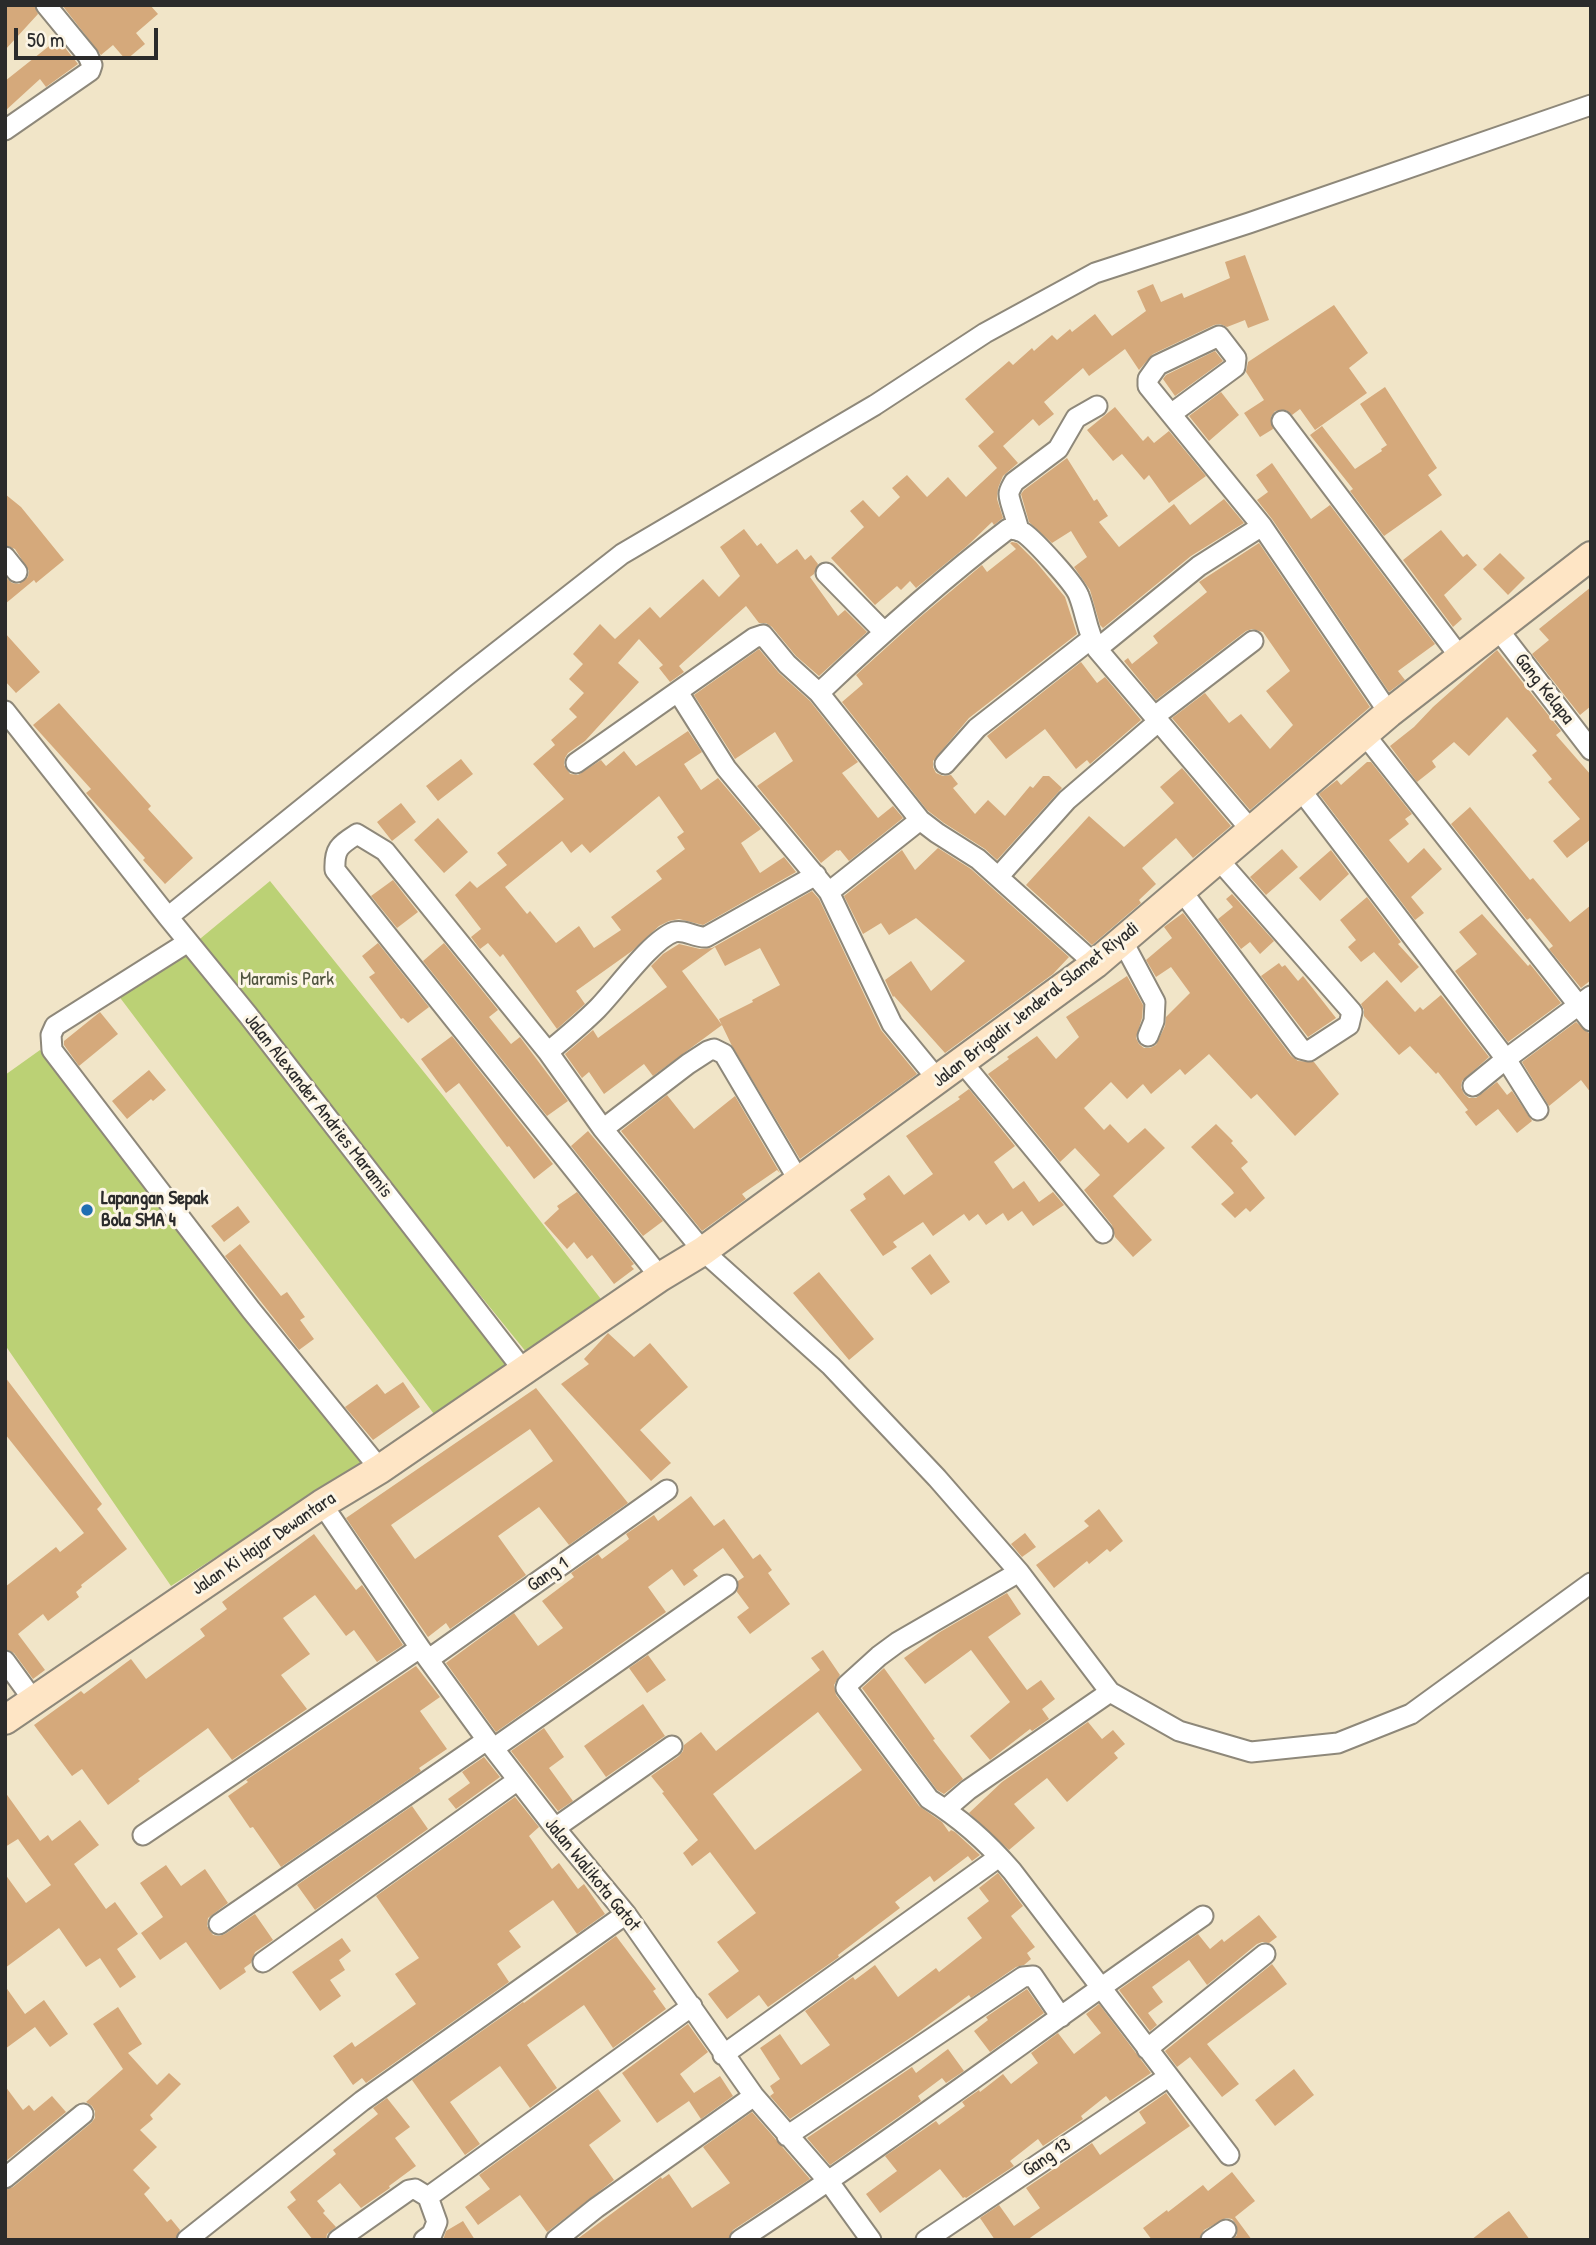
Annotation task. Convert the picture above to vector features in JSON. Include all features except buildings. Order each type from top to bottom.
[{"type":"main road","name":"Jalan Brigadir Jenderal Slamet Riyadi","points":[[524,1371],[660,1277],[703,1251],[1095,964],[1389,713],[1591,556]]},
{"type":"main road","name":"Jalan Ki Hajar Dewantara","points":[[5,1720],[321,1504],[380,1469],[524,1371]]},
{"type":"street","points":[[5,130],[90,71],[92,65],[88,56],[47,5]]},
{"type":"street","points":[[168,917],[622,554],[875,405],[985,333],[1095,272],[1250,223],[1591,106]]},
{"type":"street","points":[[1171,414],[1236,367],[1236,358],[1219,336],[1158,365],[1151,373],[1148,386],[1262,526],[1389,713]]},
{"type":"street","points":[[1020,531],[1009,494],[1014,482],[1063,444],[1076,418],[1097,407]]},
{"type":"street","points":[[1282,421],[1460,657]]},
{"type":"street","points":[[945,764],[977,728],[1199,566],[1262,526]]},
{"type":"street","points":[[819,693],[924,595],[1008,529],[1020,531],[1073,584],[1094,644],[1251,830]]},
{"type":"street","points":[[826,573],[884,632]]},
{"type":"street","name":"Gang Kelapa","points":[[1497,628],[1591,750]]},
{"type":"street","points":[[576,763],[754,638],[763,635],[786,664],[819,693],[920,820],[999,876],[1095,964]]},
{"type":"street","points":[[999,876],[1067,800],[1157,719],[1253,641]]},
{"type":"street","points":[[678,692],[726,768],[829,892],[892,1024],[938,1080]]},
{"type":"street","name":"Jalan Alexander Andries Maramis","points":[[5,711],[248,1015],[524,1371]]},
{"type":"street","points":[[1365,735],[1587,1008],[1506,1059],[1473,1086]]},
{"type":"street","points":[[1300,789],[1506,1059],[1538,1110]]},
{"type":"street","points":[[829,892],[920,820]]},
{"type":"street","points":[[660,1277],[335,870],[334,856],[340,846],[357,834],[385,851],[548,1052],[603,1129],[703,1251],[831,1366],[937,1478],[1019,1572],[1110,1692],[1179,1731],[1251,1752],[1338,1743],[1411,1714],[1591,1583]]},
{"type":"street","points":[[1181,890],[1301,1049],[1309,1051],[1349,1025],[1352,1012],[1218,859]]},
{"type":"street","points":[[548,1052],[596,1010],[648,951],[671,933],[678,931],[706,937],[816,875]]},
{"type":"street","points":[[187,940],[55,1027],[51,1035],[52,1050],[251,1310],[380,1469]]},
{"type":"street","points":[[1122,940],[1156,1002],[1154,1021],[1148,1036]]},
{"type":"street","points":[[603,1129],[688,1065],[714,1049],[724,1054],[799,1181]]},
{"type":"street","points":[[962,1062],[1103,1233]]},
{"type":"street","name":"Gang 1","points":[[143,1836],[424,1653],[667,1490]]},
{"type":"street","name":"Jalan Walikota Gatot","points":[[321,1504],[490,1744],[555,1829],[626,1914],[754,2096],[829,2182],[871,2240]]},
{"type":"street","points":[[1019,1572],[898,1642],[879,1656],[846,1688],[929,1798],[947,1808],[999,1857],[1229,2155]]},
{"type":"street","points":[[219,1924],[727,1585]]},
{"type":"street","points":[[5,1661],[34,1701]]},
{"type":"street","points":[[947,1808],[968,1790],[1110,1692]]},
{"type":"street","points":[[555,1829],[672,1746]]},
{"type":"street","points":[[263,1962],[518,1780]]},
{"type":"street","points":[[723,2055],[999,1857]]},
{"type":"street","points":[[187,2240],[362,2101],[626,1914]]},
{"type":"street","points":[[740,2240],[829,2182],[1203,1916]]},
{"type":"street","points":[[1147,2049],[1265,1954]]},
{"type":"street","points":[[787,2136],[1023,1977],[1033,1976],[1061,2017]]},
{"type":"street","points":[[428,2197],[692,2007]]},
{"type":"street","name":"Gang 13","points":[[926,2240],[1168,2077]]},
{"type":"street","points":[[556,2240],[754,2096]]},
{"type":"street","points":[[5,2178],[83,2114]]},
{"type":"street","points":[[338,2240],[409,2190],[415,2189],[428,2197],[437,2222],[432,2234],[424,2240]]},
{"type":"green space","name":"Maramis Park","points":[[270,881],[444,1097],[604,1303],[531,1358],[195,943]]},
{"type":"green space","name":"Maramis Park","points":[[183,947],[517,1373],[443,1426],[118,995]]},
{"type":"green space","name":"Lapangan Sepak Bola SMA 4","points":[[40,1050],[368,1459],[171,1586],[5,1345],[5,1075]]},
{"type":"place","name":"Lapangan Sepak Bola SMA 4","points":[[87,1210]]}]
